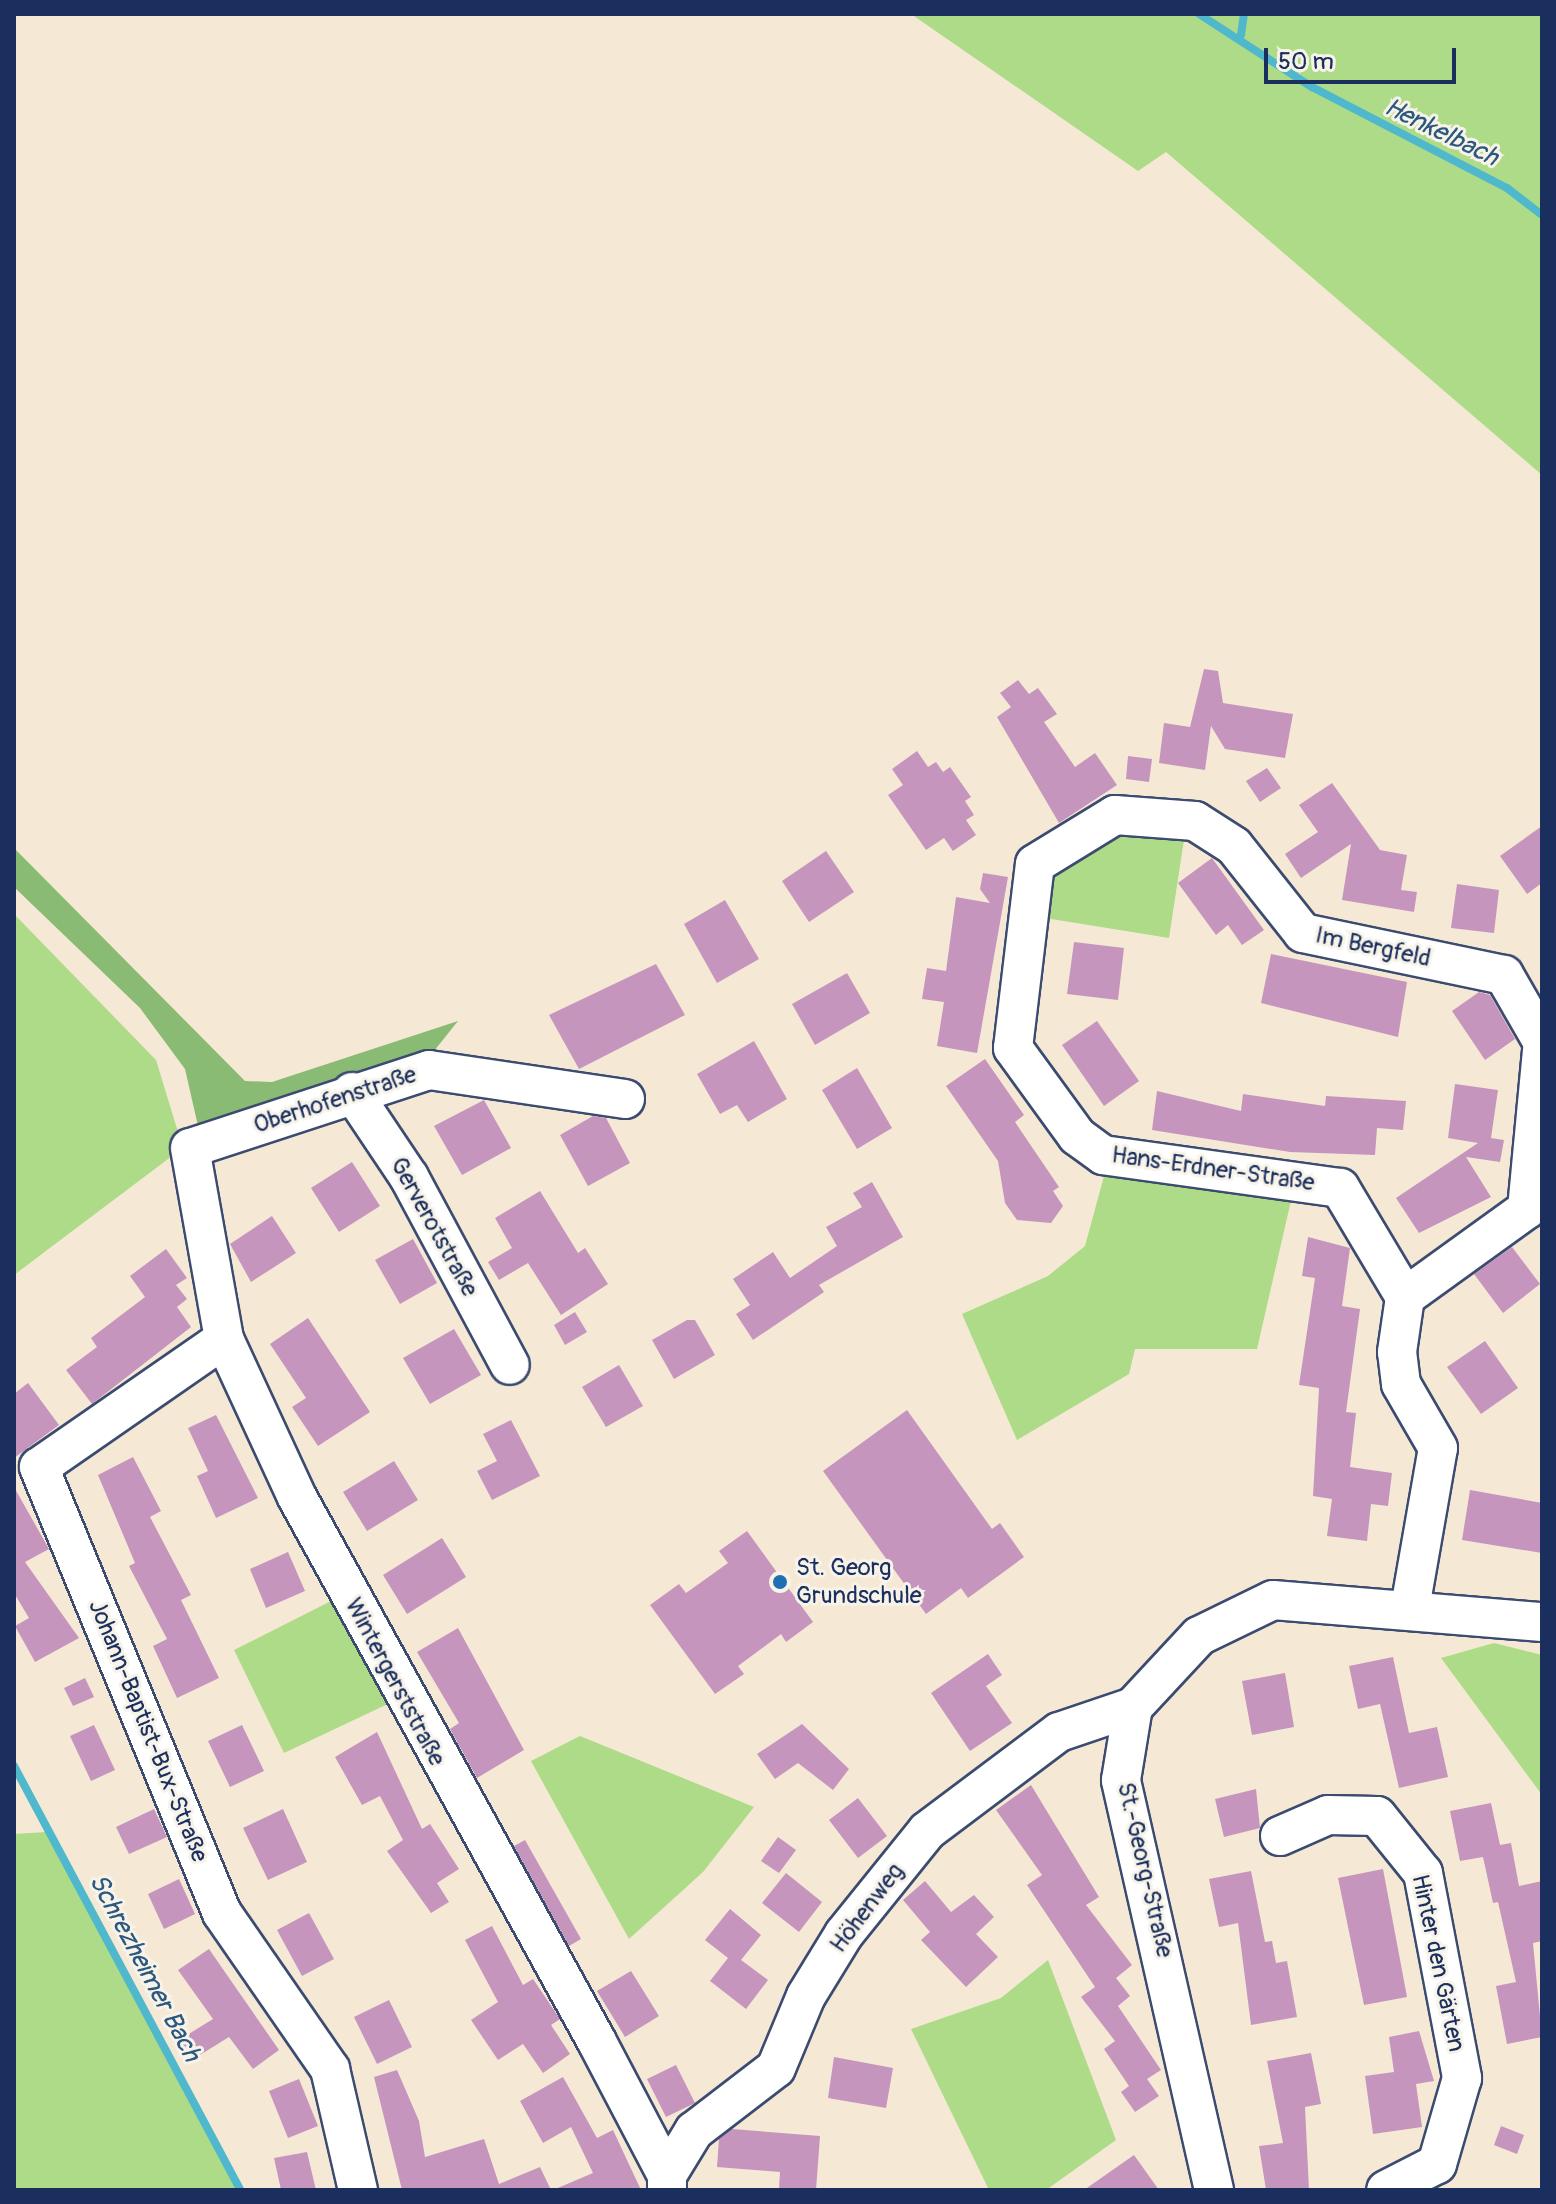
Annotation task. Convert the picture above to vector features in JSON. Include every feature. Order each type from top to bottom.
[{"type":"street","name":"Im Bergfeld","points":[[1035,864],[1115,815],[1195,821],[1234,846],[1303,933],[1504,975],[1542,1041]]},
{"type":"street","name":"Hans-Erdner-Straße","points":[[1035,864],[1013,1048],[1077,1136],[1103,1155],[1340,1188],[1405,1297]]},
{"type":"street","points":[[1410,1608],[1438,1448],[1401,1384],[1405,1297],[1527,1209],[1542,1051]]},
{"type":"street","name":"Oberhofenstraße","points":[[190,1148],[352,1092],[429,1070],[625,1099]]},
{"type":"street","name":"Gerverotstraße","points":[[352,1092],[409,1177],[510,1365]]},
{"type":"street","name":"Wintergerststraße","points":[[190,1148],[224,1339],[398,1690],[667,2182]]},
{"type":"street","name":"Johann-Baptist-Bux-Straße","points":[[224,1339],[39,1467],[222,1913],[330,2069],[358,2190]]},
{"type":"street","points":[[1133,1707],[1199,1636],[1273,1600],[1410,1608],[1542,1622]]},
{"type":"street","name":"Höhenweg","points":[[667,2182],[694,2131],[776,2068],[806,1996],[844,1934],[927,1831],[1059,1732],[1133,1707]]},
{"type":"street","name":"St.-Georg-Straße","points":[[1133,1707],[1121,1780],[1214,2190]]},
{"type":"street","name":"Hinter den Gärten","points":[[1280,1836],[1328,1815],[1377,1816],[1423,1873],[1462,2078],[1437,2164],[1386,2190]]},
{"type":"green space","points":[[911,14],[1194,14],[1300,79],[1199,14],[1542,14],[1542,475],[1166,152],[1138,171]]},
{"type":"green space","points":[[1117,825],[1185,833],[1169,938],[1039,917],[1044,871]]},
{"type":"green space","points":[[14,848],[245,1081],[272,1082],[458,1021],[430,1056],[198,1126],[185,1069],[140,1008],[14,887]]},
{"type":"green space","points":[[14,914],[156,1060],[178,1132],[172,1156],[14,1275]]},
{"type":"green space","points":[[1107,1165],[1293,1192],[1257,1349],[1135,1349],[1129,1374],[1017,1440],[962,1314],[1048,1276],[1085,1246]]},
{"type":"green space","points":[[335,1599],[392,1702],[284,1753],[234,1650]]},
{"type":"green space","points":[[1494,1643],[1542,1655],[1542,1795],[1441,1658]]},
{"type":"green space","points":[[580,1736],[754,1807],[703,1872],[629,1939],[531,1761]]},
{"type":"green space","points":[[46,1832],[244,2190],[14,2190],[14,1834]]},
{"type":"green space","points":[[1048,1960],[1116,2140],[1046,2190],[989,2190],[911,2029],[1001,1998]]},
{"type":"building","points":[[1204,669],[1218,671],[1223,703],[1293,714],[1285,758],[1225,749],[1211,726],[1205,770],[1159,763],[1164,723],[1190,727]]},
{"type":"building","points":[[1018,680],[1029,694],[1038,688],[1057,714],[1044,722],[1075,767],[1095,753],[1117,785],[1059,823],[997,717],[1011,707],[1000,693]]},
{"type":"building","points":[[917,751],[928,767],[936,762],[943,772],[950,767],[971,797],[965,801],[974,815],[966,820],[976,835],[953,851],[944,838],[926,850],[888,795],[903,785],[892,769]]},
{"type":"building","points":[[1128,756],[1152,759],[1149,782],[1126,779]]},
{"type":"building","points":[[1267,768],[1281,788],[1260,802],[1246,781]]},
{"type":"building","points":[[1332,783],[1380,850],[1407,855],[1401,890],[1417,892],[1414,912],[1342,900],[1351,844],[1301,878],[1285,854],[1318,832],[1299,805]]},
{"type":"building","points":[[1542,826],[1542,883],[1527,894],[1500,856]]},
{"type":"building","points":[[826,851],[854,892],[809,922],[782,881]]},
{"type":"building","points":[[1212,858],[1264,930],[1242,945],[1228,925],[1216,935],[1178,883]]},
{"type":"building","points":[[983,873],[1008,877],[977,1053],[937,1046],[944,1002],[922,999],[927,968],[946,971],[956,897],[990,903],[980,889]]},
{"type":"building","points":[[1457,884],[1499,890],[1494,933],[1451,928]]},
{"type":"building","points":[[725,900],[759,959],[717,983],[684,924]]},
{"type":"building","points":[[1074,942],[1124,948],[1118,1000],[1067,994]]},
{"type":"building","points":[[1271,954],[1407,982],[1398,1037],[1261,1003]]},
{"type":"building","points":[[656,964],[685,1015],[579,1069],[549,1015]]},
{"type":"building","points":[[847,973],[870,1013],[815,1045],[792,1004]]},
{"type":"building","points":[[1479,992],[1490,995],[1515,1039],[1485,1060],[1452,1011]]},
{"type":"building","points":[[1097,1021],[1139,1081],[1104,1106],[1062,1045]]},
{"type":"building","points":[[754,1041],[787,1099],[748,1122],[737,1105],[720,1114],[697,1074]]},
{"type":"building","points":[[985,1059],[1024,1115],[1015,1122],[1059,1187],[1053,1191],[1063,1206],[1051,1223],[1017,1220],[1005,1203],[998,1161],[946,1086]]},
{"type":"building","points":[[857,1068],[892,1128],[857,1149],[822,1090]]},
{"type":"building","points":[[1455,1084],[1498,1090],[1491,1138],[1504,1140],[1500,1162],[1466,1157],[1491,1197],[1419,1233],[1396,1198],[1478,1143],[1448,1138]]},
{"type":"building","points":[[1157,1091],[1241,1111],[1243,1094],[1325,1106],[1326,1096],[1406,1101],[1403,1130],[1377,1128],[1375,1155],[1290,1152],[1152,1130]]},
{"type":"building","points":[[484,1100],[511,1148],[462,1175],[434,1126]]},
{"type":"building","points":[[593,1116],[606,1118],[630,1163],[588,1186],[560,1135]]},
{"type":"building","points":[[352,1162],[380,1206],[339,1232],[311,1188]]},
{"type":"building","points":[[872,1182],[903,1237],[819,1285],[824,1292],[753,1340],[736,1314],[750,1305],[733,1279],[773,1252],[790,1278],[837,1246],[826,1227],[862,1207],[853,1193]]},
{"type":"building","points":[[540,1191],[578,1253],[585,1248],[608,1284],[561,1315],[528,1263],[499,1280],[488,1262],[512,1248],[495,1218]]},
{"type":"building","points":[[272,1216],[296,1253],[251,1282],[230,1244]]},
{"type":"building","points":[[1308,1237],[1350,1248],[1342,1306],[1360,1309],[1346,1412],[1356,1413],[1350,1467],[1392,1473],[1388,1506],[1371,1504],[1367,1541],[1327,1536],[1332,1499],[1313,1496],[1319,1388],[1299,1385],[1315,1278],[1302,1276]]},
{"type":"building","points":[[413,1239],[437,1283],[400,1304],[375,1260]]},
{"type":"building","points":[[1512,1247],[1540,1284],[1503,1313],[1474,1274]]},
{"type":"building","points":[[166,1249],[187,1278],[176,1285],[187,1299],[177,1307],[191,1327],[92,1404],[66,1370],[97,1347],[91,1338],[145,1297],[130,1276]]},
{"type":"building","points":[[575,1312],[587,1332],[565,1345],[554,1325]]},
{"type":"building","points":[[308,1318],[370,1412],[318,1446],[292,1407],[306,1398],[270,1344]]},
{"type":"building","points":[[687,1320],[695,1320],[715,1355],[674,1379],[652,1340]]},
{"type":"building","points":[[454,1329],[481,1375],[430,1404],[403,1358]]},
{"type":"building","points":[[1485,1341],[1518,1388],[1481,1414],[1447,1367]]},
{"type":"building","points":[[619,1365],[643,1406],[606,1427],[582,1387]]},
{"type":"building","points":[[28,1383],[59,1425],[14,1458],[14,1394]]},
{"type":"building","points":[[907,1410],[992,1529],[1000,1523],[1024,1557],[968,1598],[961,1588],[926,1614],[823,1471]]},
{"type":"building","points":[[216,1415],[258,1498],[216,1518],[197,1476],[208,1471],[188,1428]]},
{"type":"building","points":[[511,1420],[540,1476],[492,1500],[477,1471],[497,1461],[483,1434]]},
{"type":"building","points":[[133,1457],[161,1511],[150,1517],[191,1595],[181,1600],[219,1678],[177,1698],[153,1646],[167,1639],[129,1566],[135,1563],[98,1475]]},
{"type":"building","points":[[394,1461],[418,1500],[367,1531],[343,1492]]},
{"type":"building","points":[[14,1487],[49,1549],[25,1562],[79,1638],[35,1662],[15,1626],[29,1618],[14,1593]]},
{"type":"building","points":[[1470,1490],[1542,1503],[1542,1553],[1462,1540]]},
{"type":"building","points":[[747,1531],[813,1622],[786,1642],[781,1634],[738,1666],[744,1674],[715,1694],[650,1605],[679,1584],[686,1593],[728,1563],[719,1551]]},
{"type":"building","points":[[442,1538],[466,1577],[407,1614],[383,1575]]},
{"type":"building","points":[[288,1552],[305,1591],[266,1608],[250,1569]]},
{"type":"building","points":[[458,1628],[524,1750],[477,1778],[450,1729],[459,1723],[417,1652]]},
{"type":"building","points":[[988,1654],[1002,1675],[986,1686],[1012,1723],[970,1751],[931,1693]]},
{"type":"building","points":[[1393,1657],[1409,1733],[1437,1727],[1448,1777],[1399,1788],[1380,1704],[1358,1709],[1349,1666]]},
{"type":"building","points":[[1285,1673],[1294,1727],[1252,1735],[1242,1681]]},
{"type":"building","points":[[85,1678],[94,1697],[73,1706],[64,1688]]},
{"type":"building","points":[[802,1724],[849,1769],[833,1790],[798,1763],[775,1779],[757,1754]]},
{"type":"building","points":[[94,1725],[115,1770],[91,1781],[70,1736]]},
{"type":"building","points":[[242,1725],[264,1771],[230,1787],[208,1741]]},
{"type":"building","points":[[377,1732],[422,1829],[430,1824],[459,1869],[437,1883],[449,1902],[431,1913],[387,1851],[403,1840],[380,1796],[362,1805],[335,1757]]},
{"type":"building","points":[[1031,1785],[1099,1897],[1086,1905],[1132,1965],[1116,1978],[1130,1996],[1118,2006],[1161,2070],[1147,2079],[1159,2096],[1135,2112],[1121,2092],[1129,2086],[1104,2049],[1115,2041],[1081,1997],[1095,1987],[1027,1885],[1042,1875],[996,1810]]},
{"type":"building","points":[[1256,1789],[1260,1828],[1224,1837],[1215,1799]]},
{"type":"building","points":[[858,1798],[887,1836],[858,1858],[829,1820]]},
{"type":"building","points":[[1491,1803],[1500,1845],[1511,1843],[1519,1886],[1542,1881],[1542,1941],[1533,1943],[1542,2037],[1507,2044],[1496,1986],[1516,1982],[1498,1902],[1493,1903],[1483,1857],[1460,1861],[1450,1811]]},
{"type":"building","points":[[154,1809],[167,1837],[129,1854],[116,1827]]},
{"type":"building","points":[[283,1809],[307,1862],[268,1880],[243,1828]]},
{"type":"building","points":[[778,1837],[796,1850],[779,1873],[761,1861]]},
{"type":"building","points":[[525,1840],[581,1939],[569,1946],[514,1846]]},
{"type":"building","points":[[1383,1869],[1407,1997],[1364,2005],[1338,1878]]},
{"type":"building","points":[[1251,1871],[1265,1942],[1272,1941],[1276,1963],[1287,1961],[1297,2017],[1251,2025],[1238,1923],[1219,1927],[1209,1879]]},
{"type":"building","points":[[786,1873],[822,1902],[799,1932],[762,1903]]},
{"type":"building","points":[[179,1879],[195,1914],[164,1929],[148,1894]]},
{"type":"building","points":[[925,1881],[951,1912],[974,1895],[994,1917],[976,1934],[998,1957],[966,1987],[921,1940],[930,1932],[903,1900]]},
{"type":"building","points":[[730,1909],[761,1935],[741,1960],[768,1980],[746,2009],[710,1981],[728,1958],[705,1940]]},
{"type":"building","points":[[309,1913],[334,1959],[302,1976],[277,1930]]},
{"type":"building","points":[[492,1926],[523,1985],[533,1979],[560,2019],[551,2025],[570,2054],[543,2073],[523,2044],[498,2060],[471,2020],[498,2002],[465,1940]]},
{"type":"building","points":[[209,1949],[279,2050],[253,2069],[229,2037],[187,2063],[174,2043],[213,2019],[178,1970]]},
{"type":"building","points":[[631,1971],[659,2016],[625,2037],[597,1991]]},
{"type":"building","points":[[389,2000],[412,2047],[377,2064],[354,2017]]},
{"type":"building","points":[[1419,2031],[1434,2081],[1416,2084],[1422,2127],[1373,2134],[1365,2076],[1394,2072],[1389,2037]]},
{"type":"building","points":[[1311,2053],[1321,2104],[1305,2107],[1309,2190],[1266,2190],[1259,2146],[1283,2143],[1267,2061]]},
{"type":"building","points":[[834,2057],[893,2068],[886,2108],[828,2098]]},
{"type":"building","points":[[676,2065],[695,2103],[666,2117],[647,2079]]},
{"type":"building","points":[[397,2070],[419,2121],[425,2157],[484,2139],[499,2184],[540,2167],[551,2190],[402,2190],[374,2077]]},
{"type":"building","points":[[563,2077],[597,2138],[613,2130],[641,2190],[553,2190],[593,2173],[571,2127],[543,2143],[520,2101]]},
{"type":"building","points":[[299,2079],[318,2126],[288,2138],[269,2091]]},
{"type":"building","points":[[1501,2126],[1524,2135],[1517,2154],[1494,2145]]},
{"type":"building","points":[[732,2129],[820,2136],[816,2190],[779,2189],[780,2172],[717,2167],[719,2139]]},
{"type":"building","points":[[307,2152],[316,2190],[281,2190],[274,2158]]},
{"type":"building","points":[[1134,2155],[1159,2190],[1084,2190]]},
{"type":"waterway","name":"Henkelbach","points":[[1199,14],[1312,87],[1507,188],[1542,215]]},
{"type":"waterway","points":[[1241,35],[1244,14]]},
{"type":"waterway","name":"Schrezheimer Bach","points":[[14,1766],[240,2190]]},
{"type":"place","name":"St. Georg Grundschule","points":[[780,1582]]}]
